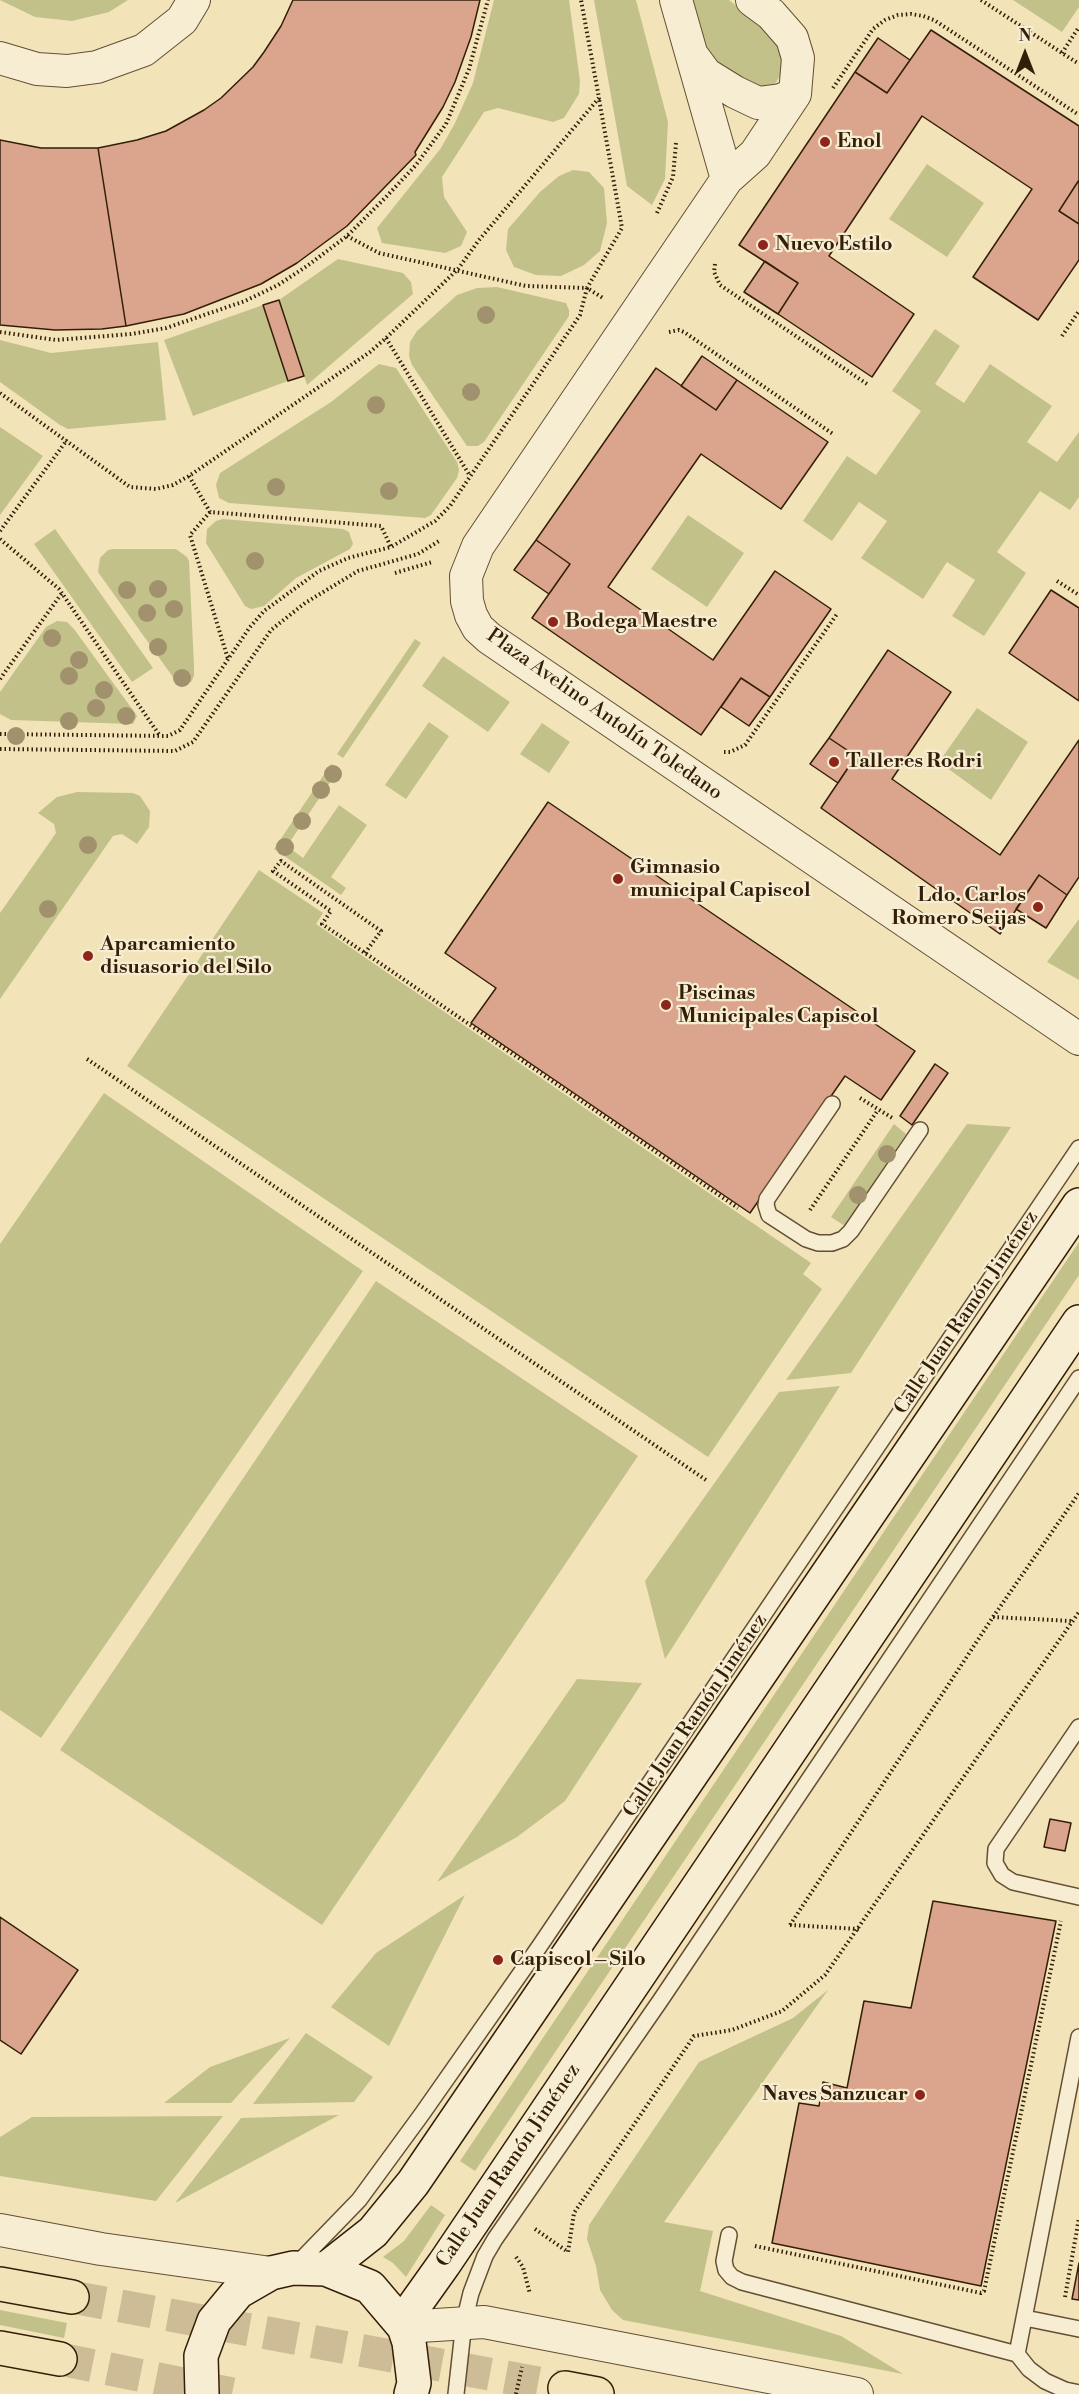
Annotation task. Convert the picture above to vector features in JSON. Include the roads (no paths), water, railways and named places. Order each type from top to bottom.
[{"type":"highway","points":[[0,2284],[72,2298]]},
{"type":"highway","points":[[0,2348],[60,2359]]},
{"type":"highway","points":[[565,2388],[597,2394]]},
{"type":"main road","name":"Calle Juan Ramón Jiménez","points":[[326,2269],[373,2232],[413,2183],[1079,1205]]},
{"type":"main road","name":"Calle Juan Ramón Jiménez","points":[[403,2325],[760,1792],[1079,1322]]},
{"type":"main road","points":[[202,2394],[201,2356],[214,2321],[238,2292],[282,2271],[326,2269],[370,2287],[403,2325],[410,2342],[414,2383],[411,2394]]},
{"type":"street","points":[[0,58],[37,69],[67,71],[97,67],[144,50],[182,20],[194,0]]},
{"type":"street","points":[[676,0],[727,179]]},
{"type":"street","name":"Plaza Avelino Antolín Toledano","points":[[752,0],[771,14],[792,38],[798,58],[795,94],[755,154],[727,179],[478,546],[466,576],[467,601],[471,615],[478,628],[489,638],[1079,1039]]},
{"type":"street","points":[[690,51],[706,74],[758,103],[781,100],[795,94]]},
{"type":"street","points":[[0,2230],[101,2249],[282,2271]]},
{"type":"street","points":[[403,2325],[484,2322],[857,2394]]},
{"type":"lane","points":[[832,1104],[767,1199],[766,1210],[769,1215],[794,1232],[818,1243],[832,1243],[843,1239],[851,1231],[920,1130]]},
{"type":"lane","name":"Calle Juan Ramón Jiménez","points":[[282,2271],[366,2192],[422,2114],[545,1938],[1079,1149]]},
{"type":"lane","name":"Calle Juan Ramón Jiménez","points":[[456,2394],[464,2322],[477,2276],[495,2239],[654,2011],[1079,1378]]},
{"type":"lane","points":[[1079,1727],[996,1849],[995,1863],[1002,1875],[1014,1882],[1079,1897]]},
{"type":"lane","points":[[1017,2354],[1079,2037]]},
{"type":"lane","points":[[729,2235],[724,2261],[726,2270],[732,2277],[742,2282],[1017,2354],[1029,2369],[1045,2381],[1065,2390],[1079,2393]]},
{"type":"lane","points":[[1025,2318],[1079,2329]]},
{"type":"tunnel","points":[[72,2297],[565,2388]]},
{"type":"tunnel","points":[[60,2359],[232,2394]]},
{"type":"place","name":"Enol","points":[[825,142]]},
{"type":"place","name":"Nuevo Estilo","points":[[763,245]]},
{"type":"place","name":"Bodega Maestre","points":[[553,622]]},
{"type":"place","name":"Talleres Rodri","points":[[834,762]]},
{"type":"place","name":"Gimnasio municipal Capiscol","points":[[618,879]]},
{"type":"place","name":"Ldo. Carlos Romero Seijas","points":[[1038,907]]},
{"type":"place","name":"Aparcamiento disuasorio del Silo","points":[[88,956]]},
{"type":"place","name":"Piscinas Municipales Capiscol","points":[[666,1005]]},
{"type":"place","name":"Capiscol – Silo","points":[[498,1960]]},
{"type":"place","name":"Naves Sanzucar","points":[[920,2095]]}]
